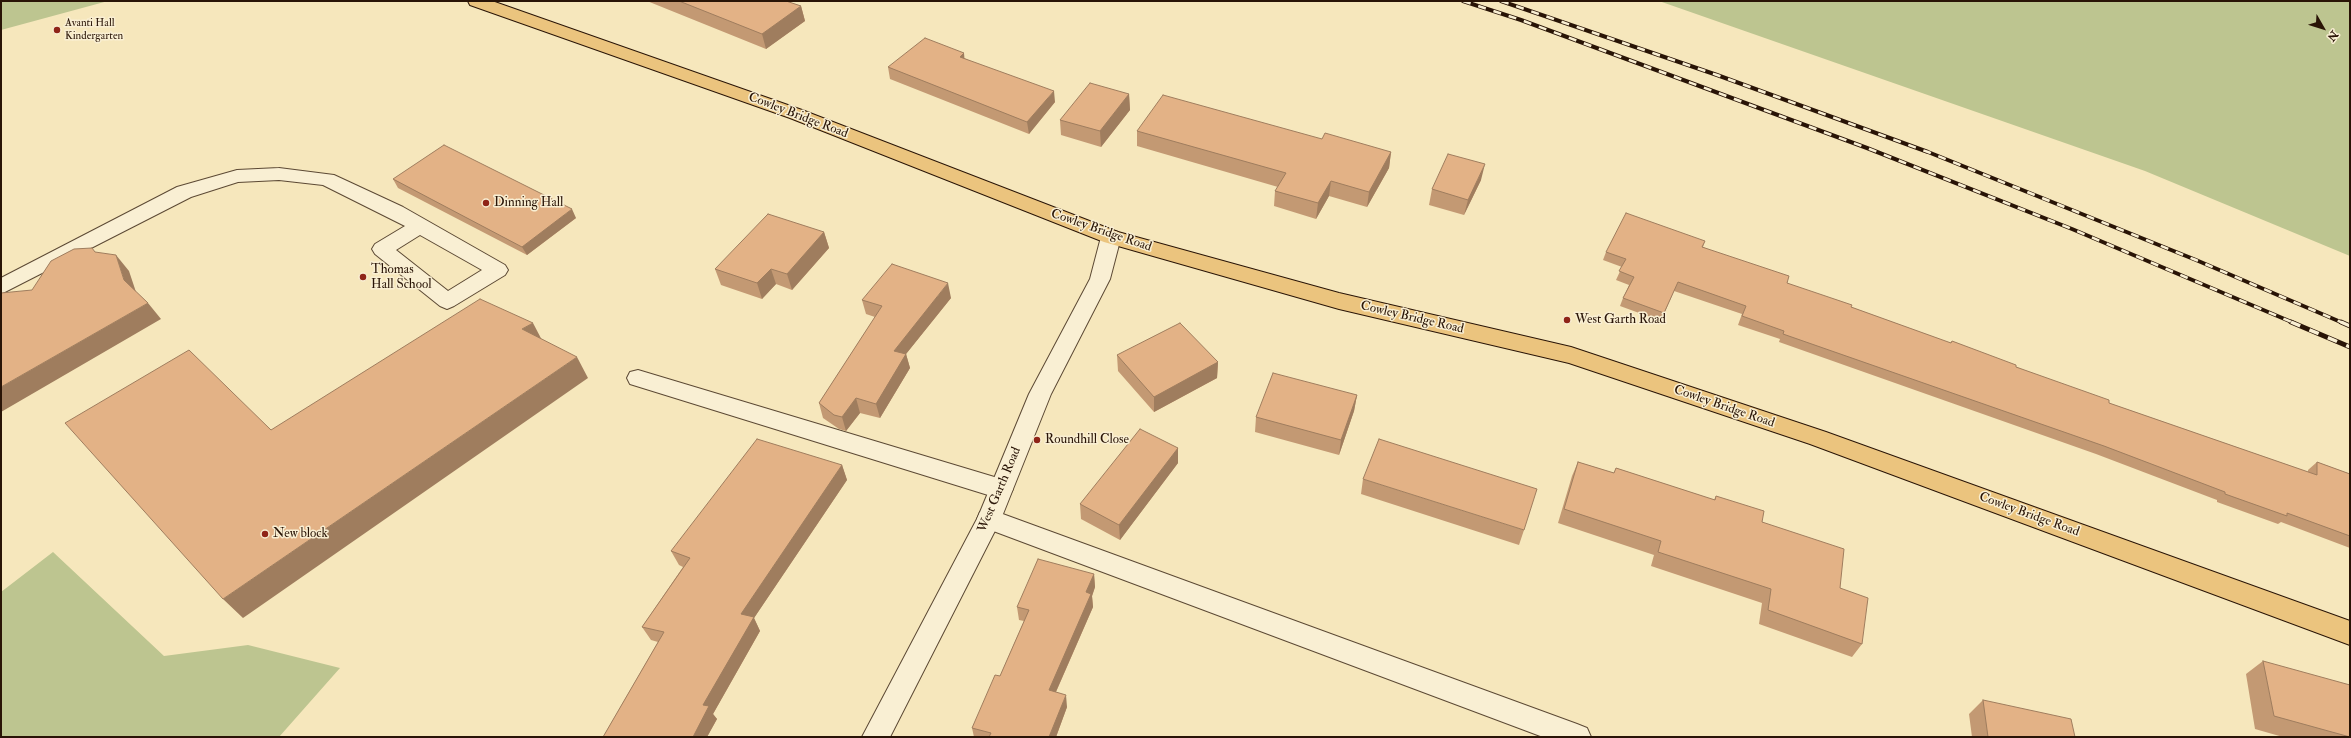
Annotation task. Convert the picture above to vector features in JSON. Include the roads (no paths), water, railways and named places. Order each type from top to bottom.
[{"type":"highway","name":"Cowley Bridge Road","points":[[476,1],[796,114],[930,168],[1111,237],[1339,301],[1571,355],[1818,438],[2350,633]]},
{"type":"street","points":[[1,287],[184,192],[237,176],[279,174],[327,179],[419,226],[498,270],[447,301],[382,249],[419,226]]},
{"type":"street","name":"West Garth Road","points":[[876,737],[989,519],[1040,394],[1100,279],[1111,237]]},
{"type":"street","points":[[638,378],[1002,490]]},
{"type":"street","points":[[989,519],[1577,737]]},
{"type":"railway","points":[[1463,1],[1521,20],[1867,148],[2072,229],[2294,323]]},
{"type":"railway","points":[[1501,1],[1717,75],[1928,152],[2196,260],[2343,323]]},
{"type":"railway","points":[[2291,322],[2350,347]]},
{"type":"railway","points":[[2341,322],[2350,326]]},
{"type":"place","name":"Avanti Hall Kindergarten","points":[[57,30]]},
{"type":"place","name":"Dinning Hall","points":[[486,203]]},
{"type":"place","name":"Thomas Hall School","points":[[363,277]]},
{"type":"place","name":"West Garth Road","points":[[1567,320]]},
{"type":"place","name":"Roundhill Close","points":[[1037,440]]},
{"type":"place","name":"New block","points":[[265,534]]}]
